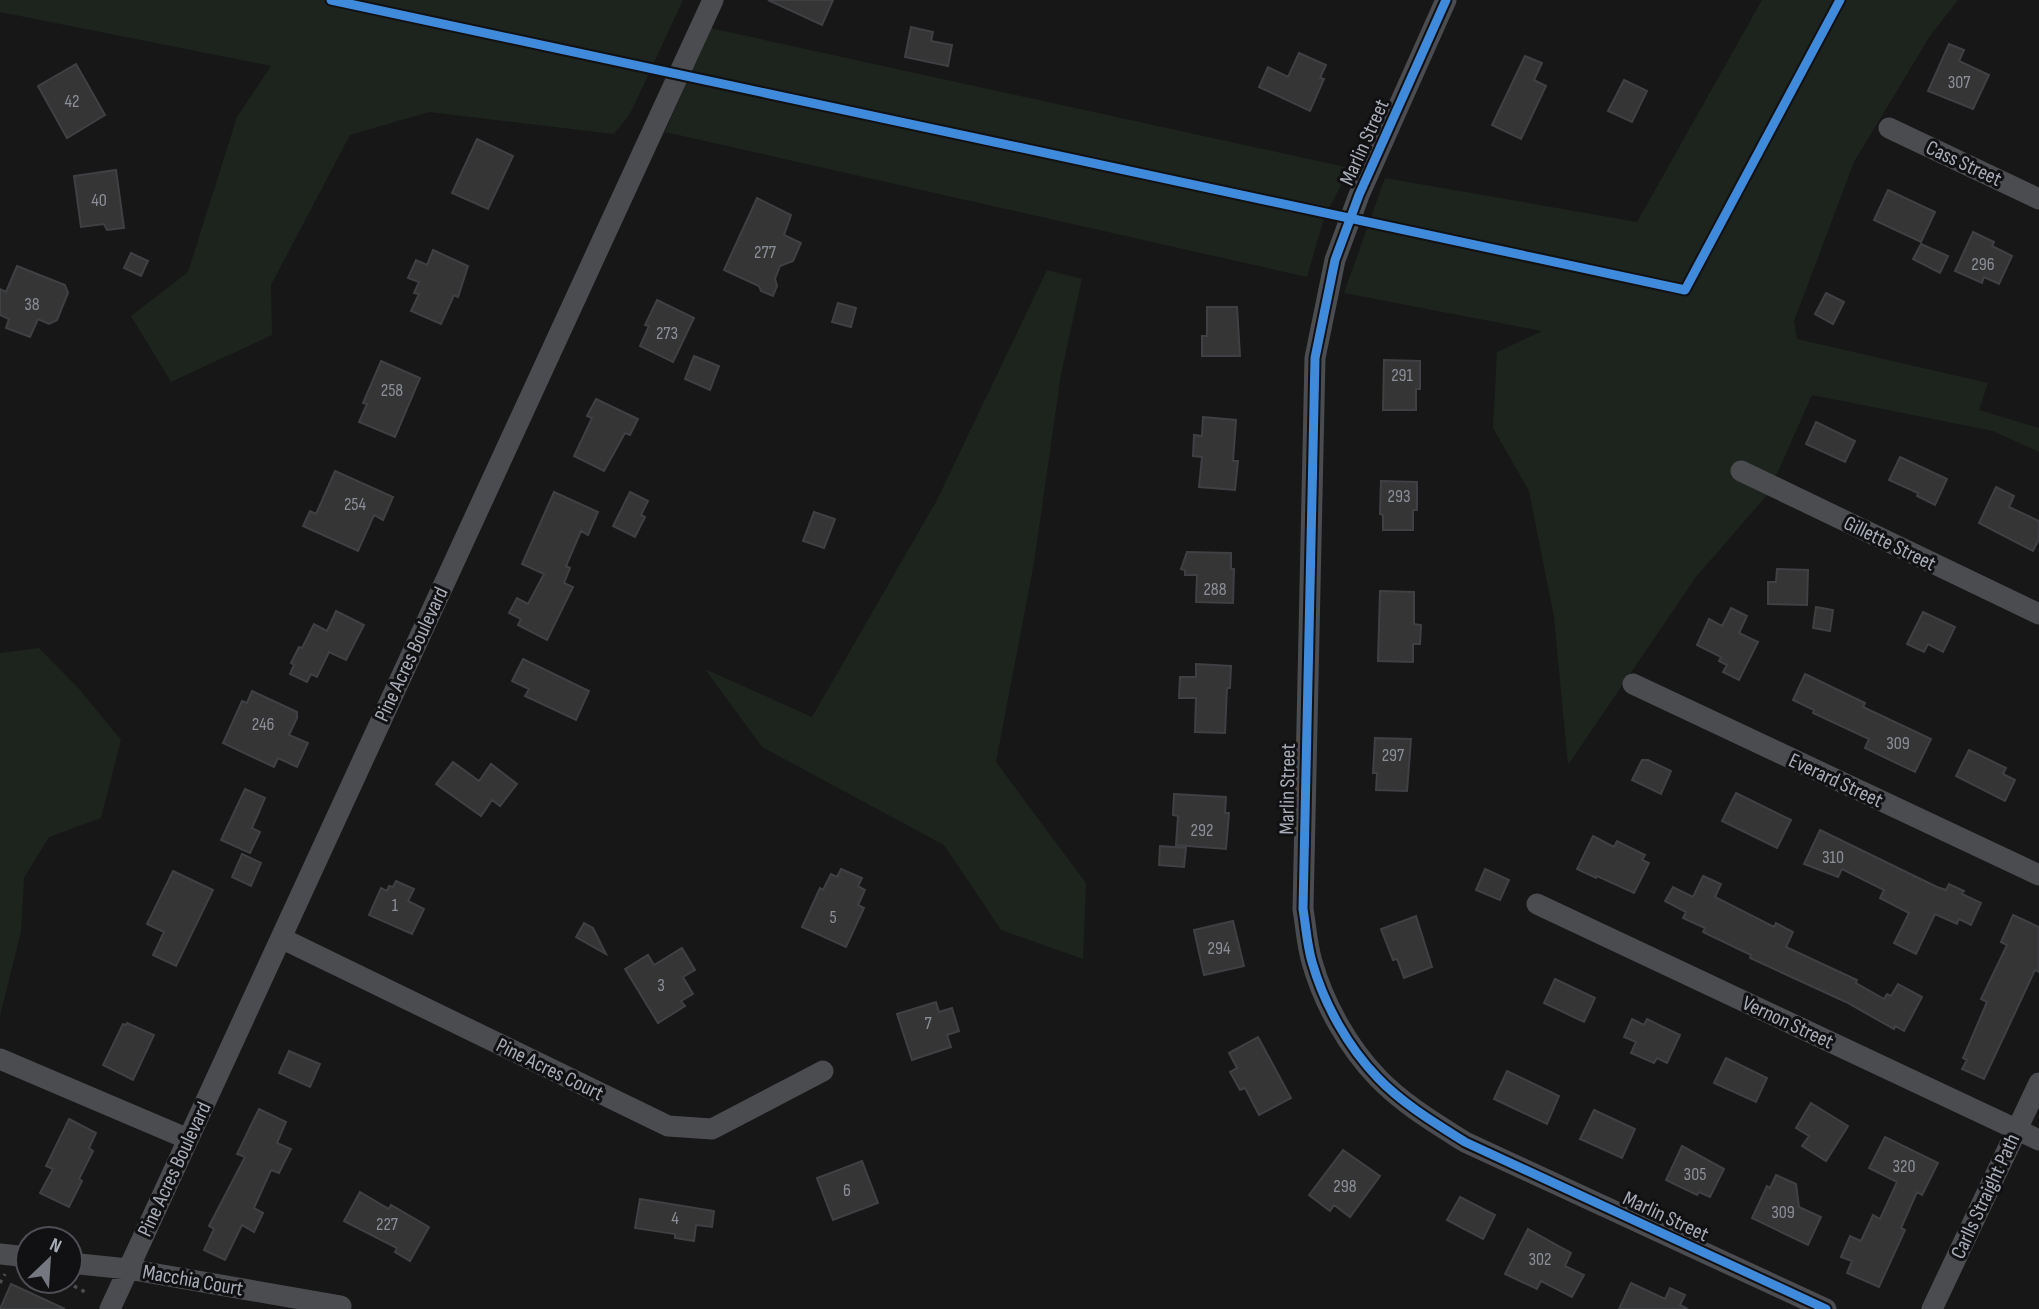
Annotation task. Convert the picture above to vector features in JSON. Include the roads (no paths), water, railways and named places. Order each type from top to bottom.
[{"type":"street","name":"Pine Acres Boulevard","points":[[110,1309],[713,0]]},
{"type":"street","name":"Marlin Street","points":[[1446,0],[1354,208],[1335,260],[1315,358],[1303,909],[1312,962],[1329,1007],[1354,1049],[1379,1079],[1416,1110],[1465,1142],[1826,1309]]},
{"type":"street","name":"Cass Street","points":[[1889,128],[2039,199]]},
{"type":"street","name":"Gillette Street","points":[[1741,471],[2039,614]]},
{"type":"street","name":"Everard Street","points":[[1633,684],[2039,875]]},
{"type":"street","name":"Vernon Street","points":[[1537,904],[2039,1140]]},
{"type":"street","name":"Pine Acres Court","points":[[281,938],[668,1126],[712,1129],[823,1071]]},
{"type":"street","points":[[0,1059],[188,1139]]},
{"type":"street","name":"Carlls Straight Path","points":[[1932,1309],[2039,1083]]},
{"type":"street","name":"Macchia Court","points":[[84,1264],[128,1269],[341,1306]]}]
